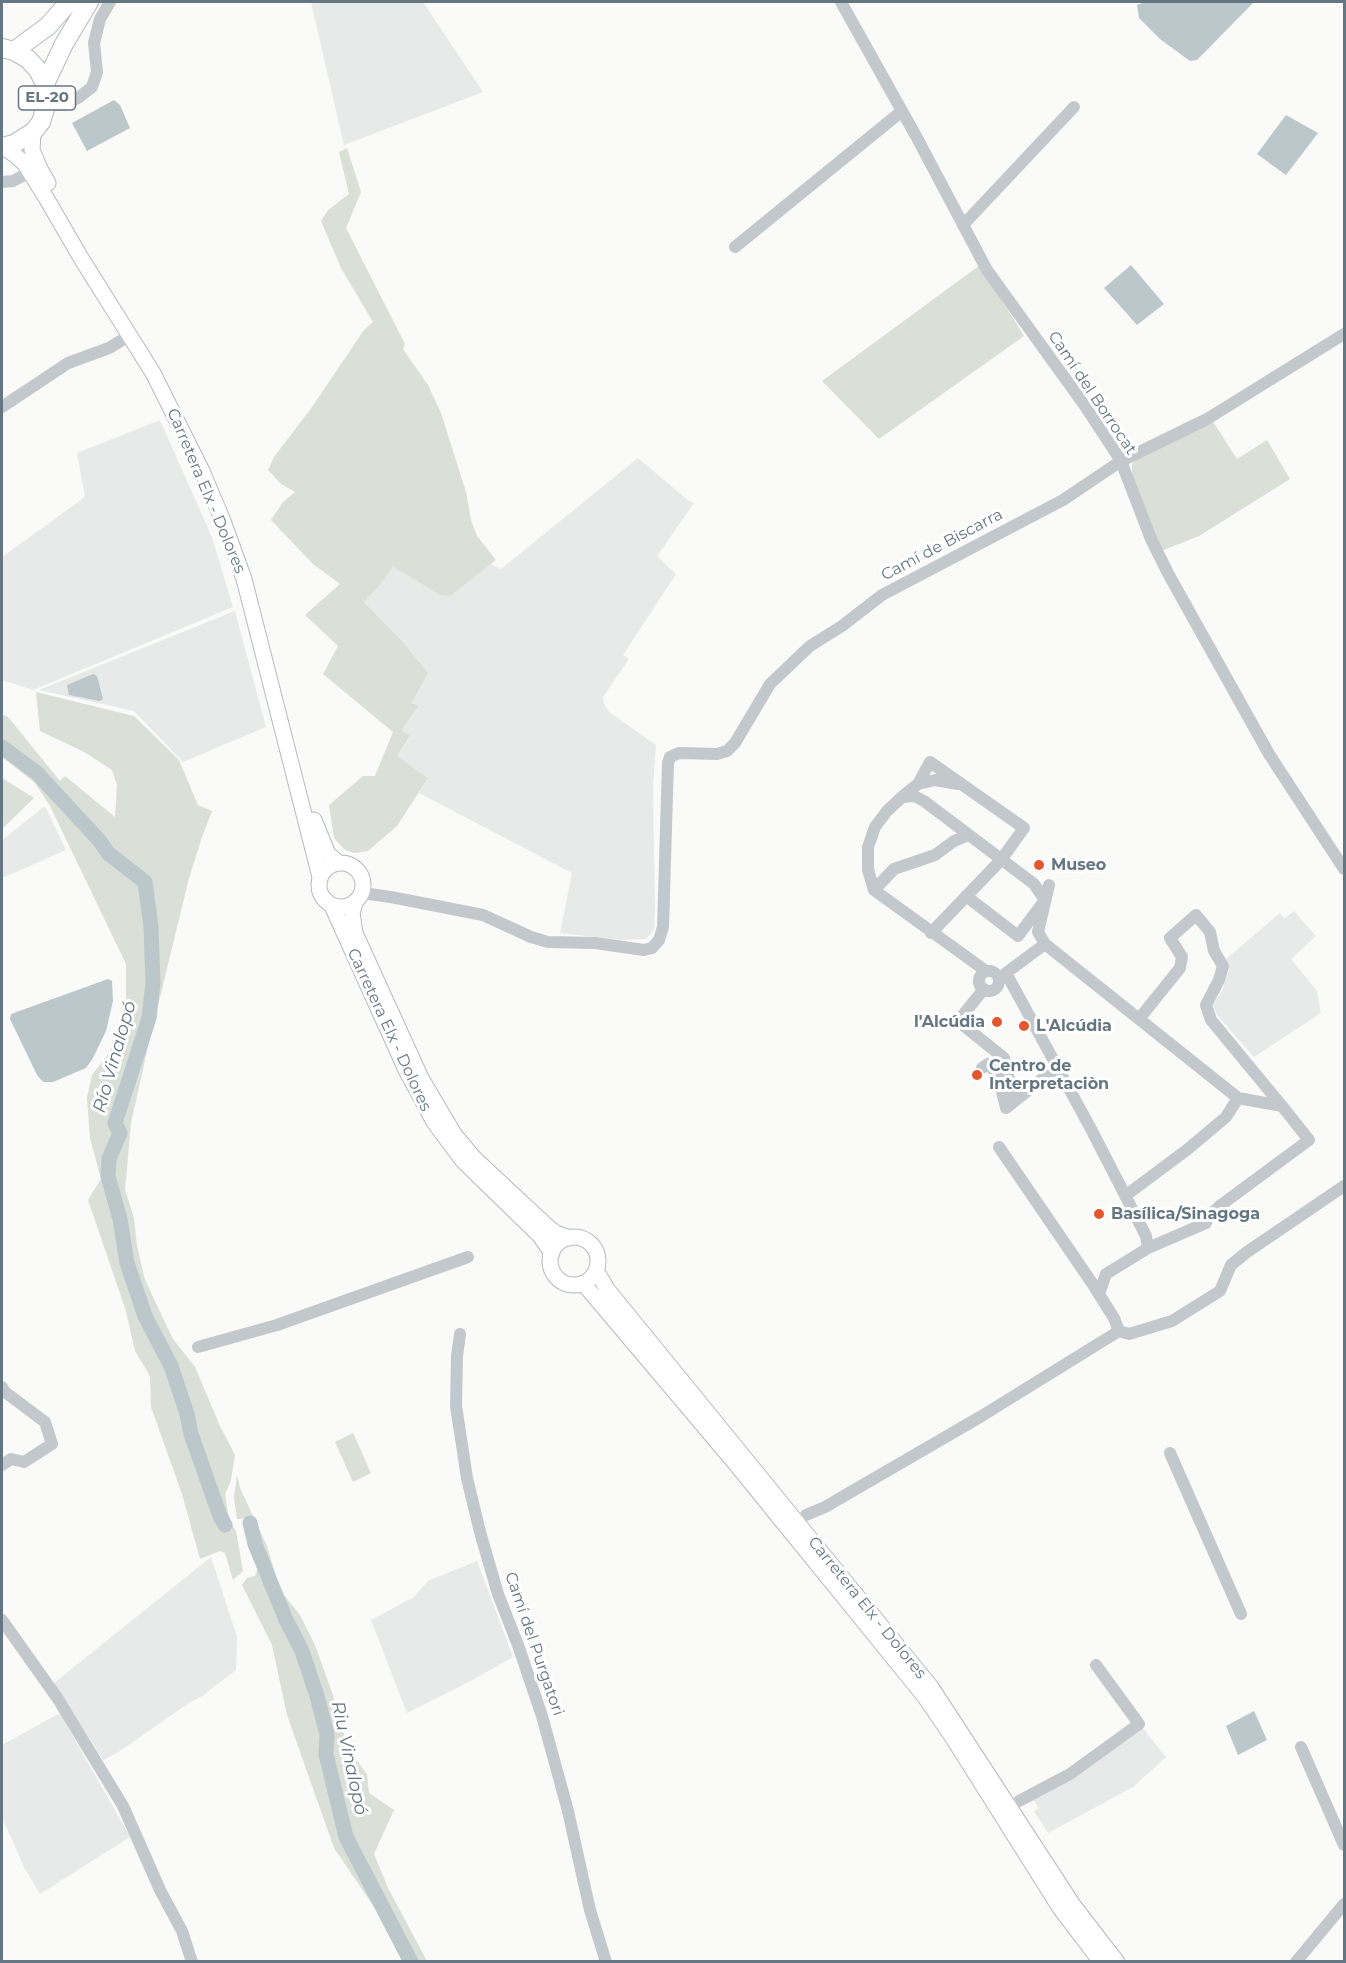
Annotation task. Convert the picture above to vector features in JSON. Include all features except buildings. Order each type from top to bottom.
[{"type":"highway","name":"EL-20","points":[[8,50],[48,26],[69,2]]},
{"type":"highway","name":"EL-20","points":[[45,84],[64,44],[89,2]]},
{"type":"highway","name":"EL-20","points":[[2,147],[14,144],[33,132],[40,122],[46,105],[45,84],[38,70],[28,59],[8,50]]},
{"type":"main road","name":"Carretera Elx - Dolores","points":[[33,132],[32,150],[40,169],[170,384],[223,497],[255,584],[317,831],[328,854],[339,863]]},
{"type":"main road","name":"Carretera Elx - Dolores","points":[[2,147],[15,155],[30,172],[153,373],[174,413],[223,521],[251,606],[320,877]]},
{"type":"main road","points":[[339,863],[357,870],[363,881],[358,898],[344,908],[332,906],[322,897],[318,884],[326,869],[339,863]]},
{"type":"main road","name":"Carretera Elx - Dolores","points":[[358,898],[352,913],[355,933],[422,1078],[449,1126],[474,1158],[512,1194],[548,1227],[570,1238]]},
{"type":"main road","name":"Carretera Elx - Dolores","points":[[332,906],[406,1070],[434,1122],[463,1161],[540,1236],[552,1253]]},
{"type":"main road","points":[[570,1238],[581,1238],[591,1245],[597,1257],[596,1269],[591,1278],[583,1283],[570,1285],[557,1278],[551,1267],[552,1253],[557,1244],[570,1238]]},
{"type":"main road","name":"Carretera Elx - Dolores","points":[[596,1269],[607,1289],[931,1687],[1073,1905],[1117,1962]]},
{"type":"main road","name":"Carretera Elx - Dolores","points":[[583,1283],[735,1463],[925,1697],[1060,1908],[1101,1962]]},
{"type":"street","points":[[46,105],[64,105],[92,87],[97,72],[94,43],[100,19],[110,2]]},
{"type":"street","name":"Camí del Borrocat","points":[[841,2],[987,270],[1085,406],[1121,461],[1151,539],[1170,577],[1269,754],[1344,869]]},
{"type":"street","points":[[963,225],[1074,106]]},
{"type":"street","points":[[735,247],[902,111]]},
{"type":"street","points":[[2,182],[13,180],[30,172]]},
{"type":"street","name":"Camí de Biscarra","points":[[358,898],[392,897],[483,915],[531,937],[549,942],[595,943],[644,950],[652,948],[659,940],[663,927],[670,757],[679,753],[717,754],[727,751],[735,743],[770,684],[810,646],[843,626],[882,595],[1063,500],[1121,461],[1207,419],[1344,334]]},
{"type":"street","points":[[2,407],[68,363],[109,348],[124,339]]},
{"type":"street","points":[[931,933],[1001,860],[1024,828],[930,762],[918,784],[887,811],[874,826],[868,847],[868,870],[874,890],[931,933],[986,971],[1002,976],[1057,1067],[1146,1236],[1148,1248]]},
{"type":"street","points":[[918,784],[935,780],[963,785]]},
{"type":"street","points":[[902,797],[914,796],[924,801],[1034,884],[1045,900]]},
{"type":"street","points":[[874,890],[894,869],[935,855],[954,841],[969,835]]},
{"type":"street","points":[[1049,885],[1038,932],[1045,944],[1238,1098],[1282,1106]]},
{"type":"street","points":[[966,896],[1018,936],[1045,900]]},
{"type":"street","points":[[1096,1289],[1106,1274],[1148,1248],[1206,1223],[1209,1216],[1221,1205],[1309,1140],[1211,1020],[1206,1005],[1219,980],[1223,966],[1214,951],[1209,932],[1196,915],[1170,938],[1182,957],[1180,968],[1139,1019]]},
{"type":"street","points":[[986,971],[981,975],[979,981],[984,989],[996,988],[1002,976],[1045,944]]},
{"type":"street","points":[[984,989],[958,1021],[1004,1058],[1016,1100]]},
{"type":"street","points":[[982,1068],[988,1064],[998,1075],[1006,1108],[1057,1067]]},
{"type":"street","points":[[1125,1196],[1226,1117],[1238,1098]]},
{"type":"street","points":[[999,1147],[1096,1289],[1119,1331],[1129,1334],[1172,1321],[1220,1291],[1231,1265],[1344,1186]]},
{"type":"street","points":[[198,1347],[278,1325],[468,1257]]},
{"type":"street","points":[[806,1515],[825,1507],[980,1417],[1119,1331]]},
{"type":"street","name":"Camí del Purgatori","points":[[460,1334],[456,1406],[467,1478],[498,1594],[525,1662],[542,1716],[568,1811],[590,1910],[606,1962]]},
{"type":"street","points":[[2,1386],[4,1392],[45,1422],[52,1444],[24,1462],[11,1459],[2,1465]]},
{"type":"street","points":[[1170,1453],[1241,1614]]},
{"type":"street","points":[[2,1620],[58,1699],[123,1806],[160,1890],[182,1931],[192,1962]]},
{"type":"street","points":[[1019,1800],[1070,1774],[1138,1724],[1096,1665]]},
{"type":"street","points":[[1301,1747],[1344,1845]]},
{"type":"street","points":[[1296,1962],[1344,1904]]},
{"type":"shaded area","points":[[311,2],[423,2],[483,92],[344,145]]},
{"type":"shaded area","points":[[1145,2],[1254,2],[1197,60],[1190,61],[1160,39],[1139,18],[1137,5]]},
{"type":"shaded area","points":[[114,100],[120,105],[130,128],[87,151],[72,123]]},
{"type":"shaded area","points":[[1286,115],[1318,133],[1286,175],[1257,154]]},
{"type":"shaded area","points":[[347,148],[361,192],[346,228],[405,344],[403,349],[428,385],[441,413],[466,492],[471,520],[477,536],[496,560],[450,596],[440,595],[393,567],[364,602],[401,640],[428,673],[411,703],[418,706],[402,730],[410,736],[397,756],[428,778],[397,826],[368,851],[354,853],[345,850],[334,838],[329,805],[363,776],[375,776],[393,732],[323,674],[338,646],[305,615],[340,584],[313,564],[271,520],[283,502],[295,492],[281,484],[268,470],[274,457],[312,407],[364,330],[373,322],[341,268],[321,221],[328,210],[349,194],[339,152]]},
{"type":"shaded area","points":[[980,265],[1024,336],[879,439],[822,381]]},
{"type":"shaded area","points":[[1131,265],[1164,304],[1137,325],[1104,288]]},
{"type":"shaded area","points":[[160,420],[212,537],[233,607],[33,690],[2,680],[2,557],[85,497],[77,453]]},
{"type":"shaded area","points":[[1212,420],[1237,459],[1267,440],[1290,479],[1199,536],[1161,551],[1132,475],[1132,464],[1136,459]]},
{"type":"shaded area","points":[[638,458],[694,503],[657,556],[676,574],[623,655],[629,659],[603,697],[609,712],[656,745],[653,787],[654,930],[646,939],[620,940],[560,933],[572,873],[419,793],[428,778],[397,756],[410,737],[402,730],[417,707],[411,703],[401,640],[364,602],[393,567],[440,595],[491,564],[501,569]]},
{"type":"shaded area","points":[[235,611],[266,727],[183,762],[134,711],[39,690]]},
{"type":"shaded area","points":[[93,674],[97,676],[103,699],[100,701],[69,695],[67,685]]},
{"type":"shaded area","points":[[36,692],[134,716],[179,760],[198,805],[212,811],[188,882],[147,1051],[131,1123],[125,1190],[134,1218],[137,1246],[145,1280],[173,1339],[195,1367],[235,1455],[231,1480],[225,1494],[229,1519],[236,1531],[243,1571],[233,1580],[225,1553],[220,1551],[200,1559],[182,1494],[151,1407],[150,1376],[135,1351],[126,1311],[88,1200],[101,1179],[90,1138],[87,1098],[92,1075],[109,1053],[126,1003],[126,964],[50,806],[35,783],[2,757],[2,714],[8,717],[60,781],[65,776],[115,817],[117,785],[112,770],[84,752],[40,731]]},
{"type":"shaded area","points":[[2,778],[34,798],[2,829]]},
{"type":"shaded area","points":[[45,806],[66,850],[2,878],[2,840]]},
{"type":"shaded area","points":[[1294,911],[1316,936],[1291,959],[1317,991],[1321,1013],[1254,1057],[1217,1015],[1213,1005],[1222,991],[1229,969],[1226,959],[1280,913],[1284,919]]},
{"type":"shaded area","points":[[108,979],[112,981],[113,1001],[106,1031],[93,1058],[86,1068],[53,1082],[43,1082],[37,1075],[10,1019],[11,1014]]},
{"type":"shaded area","points":[[353,1433],[371,1473],[353,1482],[335,1442]]},
{"type":"shaded area","points":[[237,1475],[240,1488],[267,1546],[280,1590],[300,1615],[315,1645],[333,1695],[339,1722],[354,1757],[367,1774],[369,1793],[394,1810],[374,1854],[388,1888],[427,1961],[403,1961],[402,1948],[334,1848],[287,1715],[272,1645],[242,1585],[247,1578],[255,1576],[258,1568],[247,1518],[237,1519],[234,1498]]},
{"type":"shaded area","points":[[211,1557],[237,1637],[236,1670],[202,1696],[103,1760],[54,1683]]},
{"type":"shaded area","points":[[477,1561],[513,1657],[407,1713],[371,1620],[414,1597],[428,1581]]},
{"type":"shaded area","points":[[1254,1711],[1267,1740],[1238,1755],[1226,1726]]},
{"type":"shaded area","points":[[60,1713],[130,1837],[40,1894],[24,1867],[2,1817],[2,1745]]},
{"type":"shaded area","points":[[1141,1726],[1166,1757],[1133,1787],[1048,1833],[1034,1811],[1039,1808],[1034,1801],[1030,1802],[1027,1798]]},
{"type":"waterway","name":"Río Vinalopó","points":[[2,747],[37,773],[99,840],[108,853],[145,882],[151,927],[153,983],[149,1018],[115,1123],[120,1133],[109,1159],[108,1176],[120,1219],[127,1263],[145,1316],[171,1366],[187,1414],[191,1434],[225,1525]]},
{"type":"waterway","name":"Riu Vinalopó","points":[[250,1523],[255,1544],[286,1620],[302,1651],[317,1696],[327,1734],[326,1754],[346,1837],[411,1962]]},
{"type":"place","name":"Museo","points":[[1039,865]]},
{"type":"place","name":"l'Alcúdia","points":[[997,1022]]},
{"type":"place","name":"L'Alcúdia","points":[[1024,1026]]},
{"type":"place","name":"Centro de Interpretaciòn","points":[[977,1075]]},
{"type":"place","name":"Basílica/Sinagoga","points":[[1099,1214]]}]
